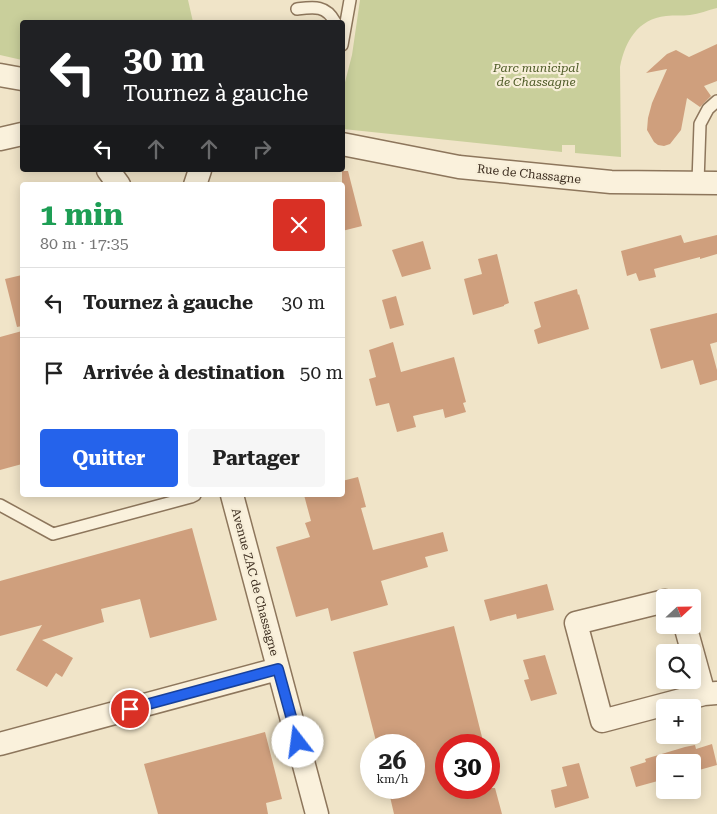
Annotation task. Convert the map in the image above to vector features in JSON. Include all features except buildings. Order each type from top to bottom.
[{"type":"street","points":[[0,75],[20,79]]},
{"type":"street","points":[[0,138],[20,134]]},
{"type":"street","name":"Rue de Chassagne","points":[[345,145],[459,167],[612,182],[708,183]]},
{"type":"street","name":"Avenue ZAC de Chassagne","points":[[233,497],[317,814]]},
{"type":"street","points":[[656,603],[576,623],[602,722],[711,694],[688,634]]},
{"type":"street","name":"Avenue ZAC de Chassagne","points":[[0,744],[278,669]]},
{"type":"lane","points":[[345,28],[350,0]]},
{"type":"lane","points":[[297,9],[317,7],[327,13],[333,20]]},
{"type":"lane","points":[[708,183],[700,124],[708,109],[717,101]]},
{"type":"lane","points":[[0,505],[53,534],[193,497]]},
{"type":"green space","points":[[0,0],[188,0],[193,20],[20,20],[20,60],[0,55]]},
{"type":"green space","name":"Parc municipal de Chassagne","points":[[360,0],[717,0],[717,8],[687,15],[656,18],[640,27],[629,40],[620,67],[621,157],[575,153],[575,145],[562,145],[562,152],[345,129],[345,82],[352,55]]},
{"type":"route","points":[[130,709],[278,669],[298,742]]}]
